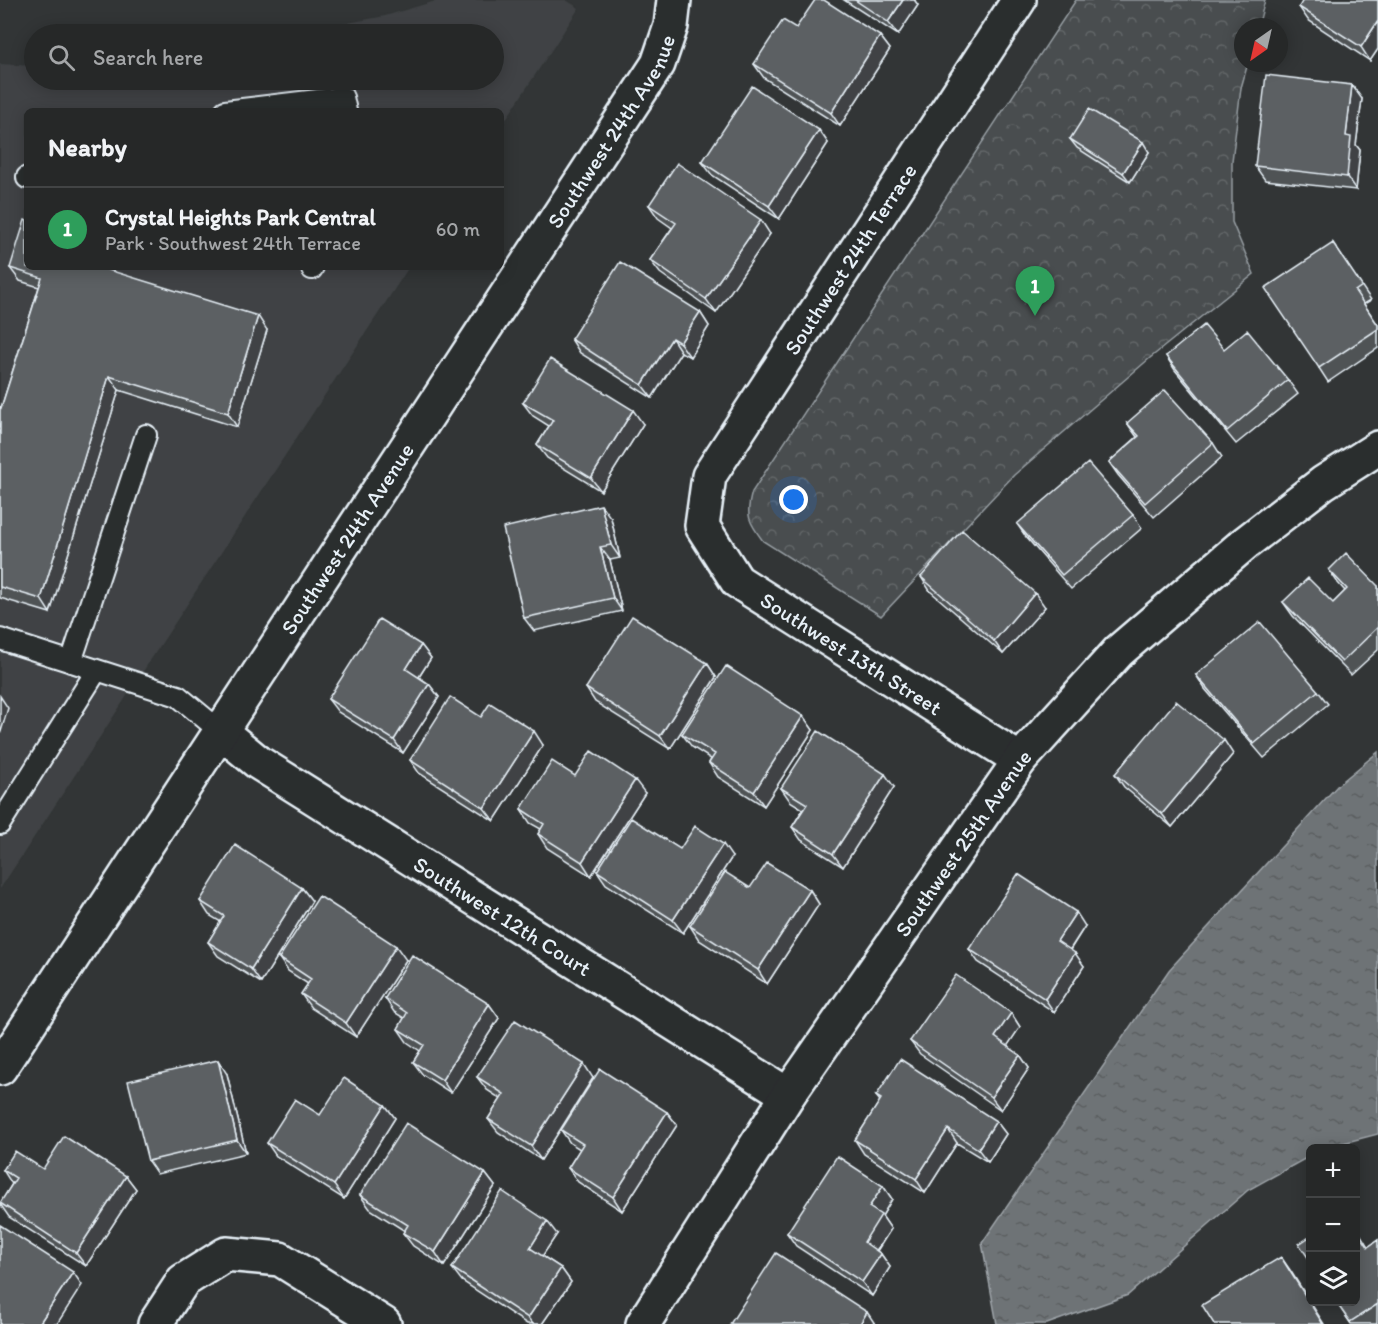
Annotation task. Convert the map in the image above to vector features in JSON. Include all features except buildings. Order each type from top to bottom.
[{"type":"street","name":"Southwest 24th Avenue","points":[[0,1068],[658,64],[671,26],[674,0]]},
{"type":"street","name":"Southwest 24th Terrace","points":[[702,526],[709,477],[1019,0]]},
{"type":"street","name":"Southwest 25th Avenue","points":[[643,1324],[788,1095],[1020,760],[1119,651],[1244,544],[1323,483],[1378,448]]},
{"type":"street","name":"Southwest 13th Street","points":[[702,526],[736,580],[1020,760]]},
{"type":"street","name":"Southwest 12th Court","points":[[220,731],[269,770],[788,1095]]},
{"type":"street","points":[[155,1324],[183,1281],[226,1254],[280,1259],[384,1324]]},
{"type":"lane","points":[[250,108],[343,97],[345,108]]},
{"type":"lane","points":[[71,662],[146,435]]},
{"type":"lane","points":[[0,639],[178,696],[220,731]]},
{"type":"lane","points":[[0,824],[97,670]]},
{"type":"shaded area","points":[[439,0],[566,0],[579,8],[504,122],[504,108],[24,108],[24,270],[407,270],[0,889],[0,64],[24,65],[24,90],[504,90],[504,24],[342,24],[385,16]]},
{"type":"green space","points":[[1076,0],[1265,0],[1260,18],[1234,18],[1234,72],[1245,72],[1241,88],[1232,161],[1232,222],[1254,274],[1150,358],[1014,475],[881,616],[763,541],[754,529],[750,518],[749,507],[752,492]]},
{"type":"water","points":[[1378,752],[1378,1134],[1339,1144],[1306,1144],[1306,1158],[1248,1190],[1128,1295],[1047,1324],[997,1324],[982,1243],[1169,970],[1338,785]]},
{"type":"place","name":"Crystal Heights Park Central","points":[[1035,316]]}]
